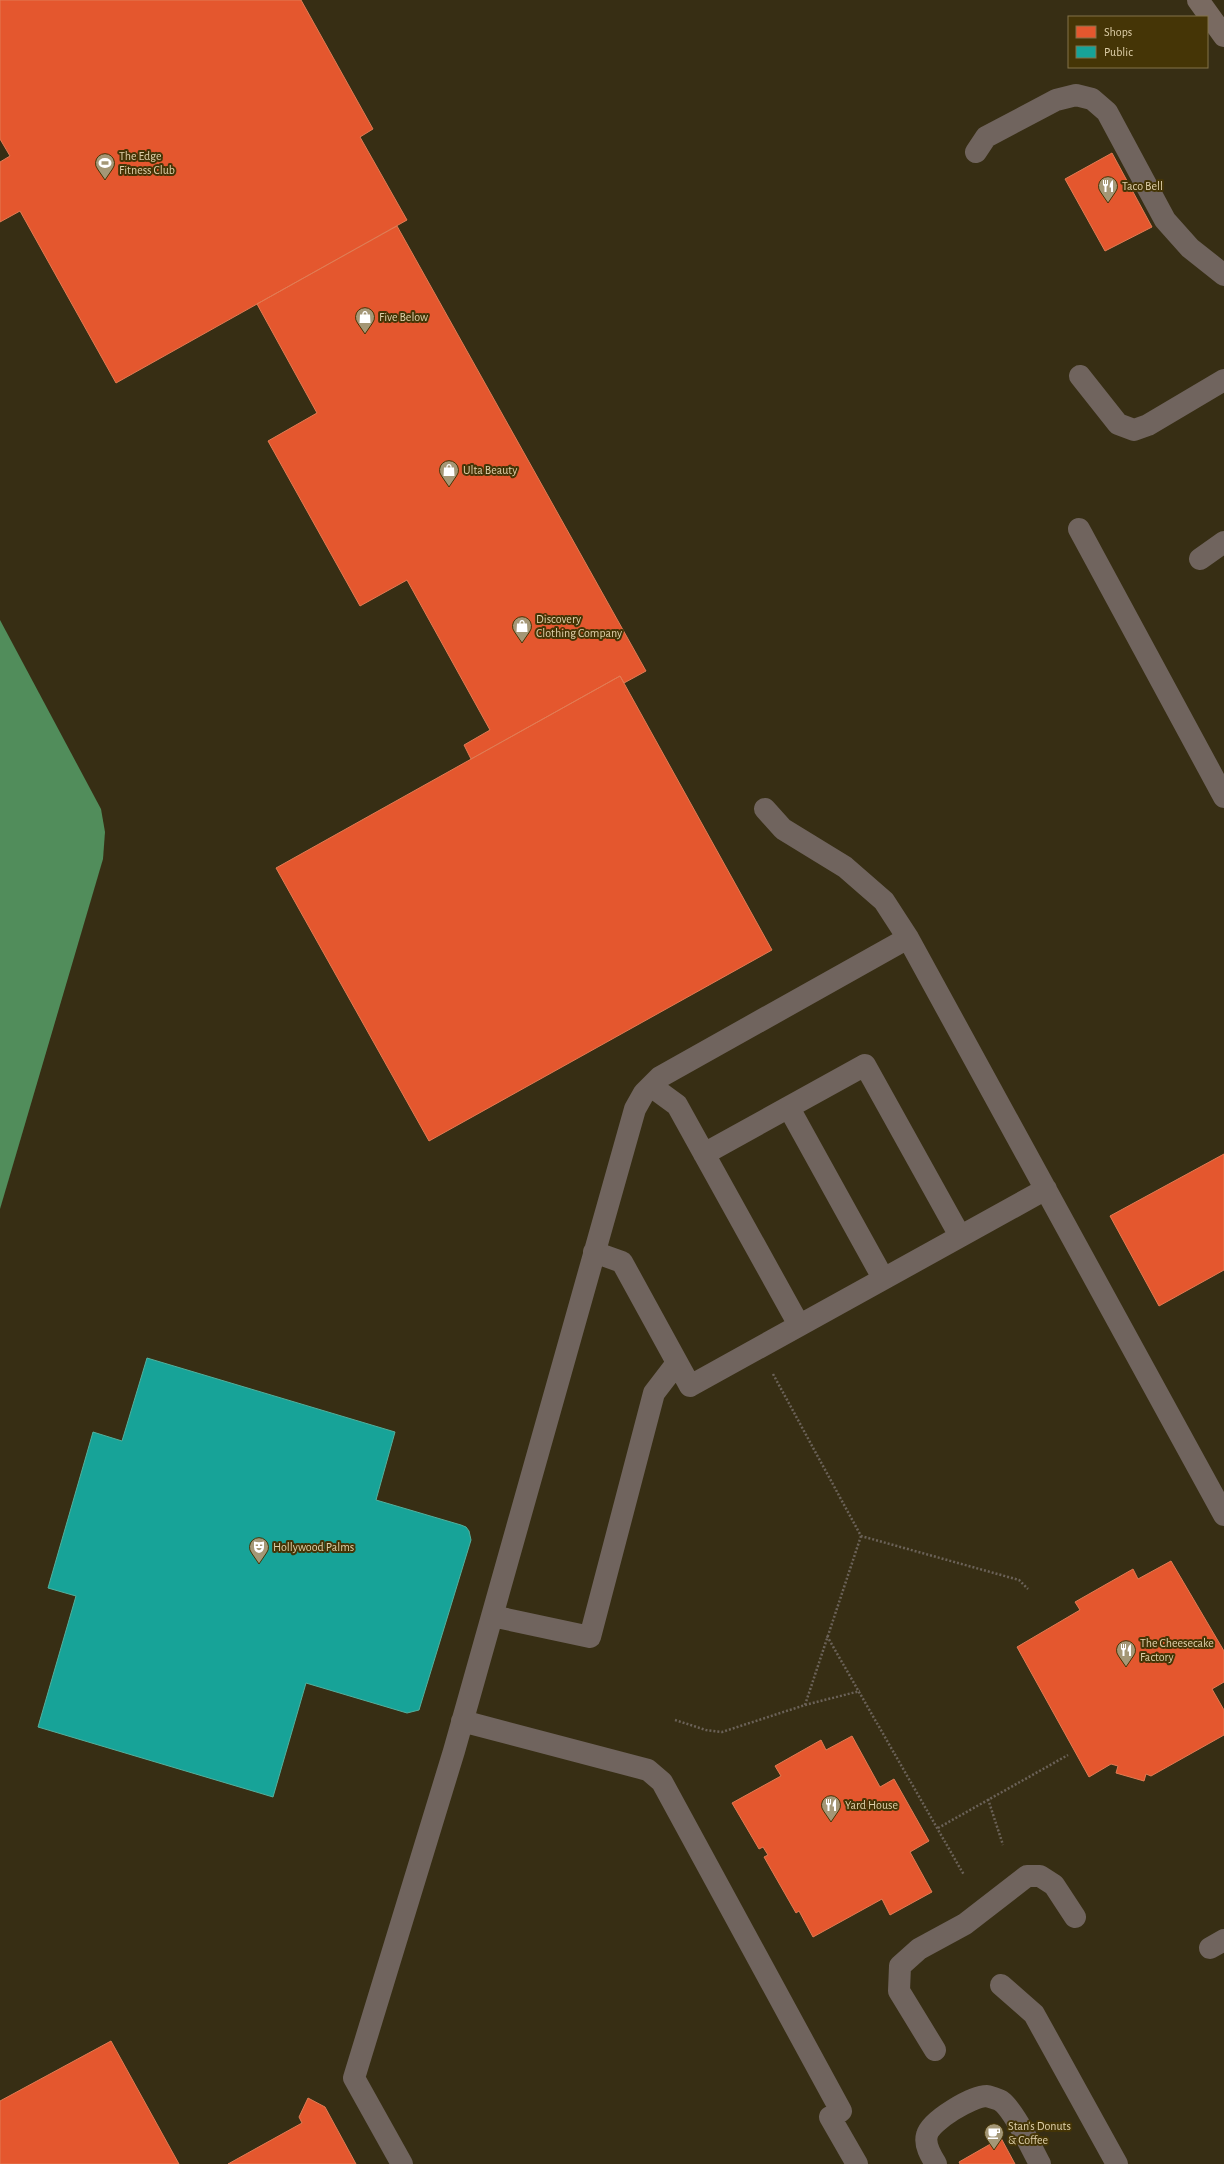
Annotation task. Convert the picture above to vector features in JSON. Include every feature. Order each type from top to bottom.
[{"type":"main road","points":[[1198,0],[1224,36]]},
{"type":"lane","points":[[976,152],[986,137],[1056,100],[1076,95],[1092,99],[1107,112],[1166,220],[1190,248],[1224,275]]},
{"type":"lane","points":[[1080,376],[1118,424],[1134,430],[1148,425],[1224,380]]},
{"type":"lane","points":[[1079,529],[1224,797]]},
{"type":"lane","points":[[1200,559],[1224,542]]},
{"type":"lane","points":[[765,809],[782,829],[845,867],[884,901],[908,938],[1224,1514]]},
{"type":"lane","points":[[402,2164],[354,2078],[462,1721],[635,1109],[651,1086],[660,1077],[908,938]]},
{"type":"lane","points":[[704,1154],[865,1065],[960,1236]]},
{"type":"lane","points":[[651,1086],[677,1105],[799,1325]]},
{"type":"lane","points":[[789,1108],[883,1278]]},
{"type":"lane","points":[[594,1252],[622,1262],[690,1386],[1046,1189]]},
{"type":"lane","points":[[492,1616],[590,1638],[654,1393],[677,1363]]},
{"type":"lane","points":[[462,1721],[648,1770],[662,1782],[836,2114],[857,2164]]},
{"type":"lane","points":[[935,2050],[899,1990],[900,1966],[919,1949],[965,1924],[1027,1876],[1040,1876],[1054,1885],[1075,1917]]},
{"type":"lane","points":[[1001,1986],[1034,2014],[1117,2164]]},
{"type":"lane","points":[[936,2164],[929,2152],[926,2136],[930,2126],[936,2120],[967,2103],[986,2096],[1002,2102],[1013,2115],[1040,2164]]},
{"type":"path","points":[[770,1369],[861,1536],[1019,1580],[1028,1589]]},
{"type":"path","points":[[805,1705],[861,1536]]},
{"type":"path","points":[[827,1636],[860,1691],[964,1875]]},
{"type":"path","points":[[675,1720],[706,1730],[722,1732],[805,1705],[860,1691]]},
{"type":"path","points":[[938,1828],[1068,1755]]},
{"type":"path","points":[[988,1799],[1003,1845]]},
{"type":"shaded area","points":[[0,620],[101,809],[105,832],[103,859],[0,1209]]},
{"type":"building: Shops","points":[[0,0],[301,0],[373,129],[360,137],[407,220],[116,383],[20,211],[0,222],[0,162],[10,156],[0,139]]},
{"type":"building: Shops","name":"Taco Bell","points":[[1112,153],[1152,227],[1105,251],[1065,179]]},
{"type":"building: Shops","points":[[397,226],[646,671],[624,683],[620,676],[471,759],[464,745],[490,730],[407,580],[360,606],[268,441],[317,413],[257,304]]},
{"type":"building: Shops","points":[[620,676],[772,950],[429,1141],[276,868]]},
{"type":"building: Shops","points":[[1224,1154],[1224,1270],[1159,1306],[1110,1216]]},
{"type":"building: Shops","name":"The Cheesecake Factory","points":[[1171,1561],[1224,1651],[1224,1682],[1212,1689],[1224,1710],[1224,1735],[1151,1776],[1146,1774],[1144,1781],[1116,1773],[1118,1766],[1111,1764],[1089,1777],[1017,1647],[1080,1610],[1075,1602],[1133,1569],[1138,1579]]},
{"type":"building: Shops","name":"Yard House","points":[[852,1736],[880,1787],[894,1779],[929,1841],[910,1852],[932,1892],[890,1915],[882,1899],[813,1937],[799,1911],[796,1913],[764,1857],[768,1855],[763,1847],[759,1849],[732,1803],[781,1776],[775,1766],[821,1740],[826,1750]]},
{"type":"building: Shops","points":[[111,2041],[179,2164],[0,2164],[0,2101]]},
{"type":"building: Shops","points":[[308,2098],[325,2107],[356,2164],[228,2164],[302,2123],[299,2117]]},
{"type":"building: Shops","name":"Stan's Donuts & Coffee","points":[[1001,2138],[1015,2164],[960,2164],[959,2162]]},
{"type":"building: Public","name":"Hollywood Palms","points":[[147,1358],[395,1432],[376,1500],[461,1525],[466,1527],[469,1531],[471,1540],[419,1710],[407,1713],[306,1683],[273,1797],[38,1727],[76,1596],[48,1588],[93,1432],[122,1441]]},
{"type":"place","name":"The Edge Fitness Club","points":[[105,180]]},
{"type":"place","name":"Taco Bell","points":[[1108,203]]},
{"type":"place","name":"Five Below","points":[[365,334]]},
{"type":"place","name":"Ulta Beauty","points":[[449,487]]},
{"type":"place","name":"Discovery Clothing Company","points":[[522,643]]},
{"type":"place","name":"Hollywood Palms","points":[[259,1564]]},
{"type":"place","name":"The Cheesecake Factory","points":[[1126,1667]]},
{"type":"place","name":"Yard House","points":[[831,1822]]},
{"type":"place","name":"Stan's Donuts & Coffee","points":[[994,2150]]}]
